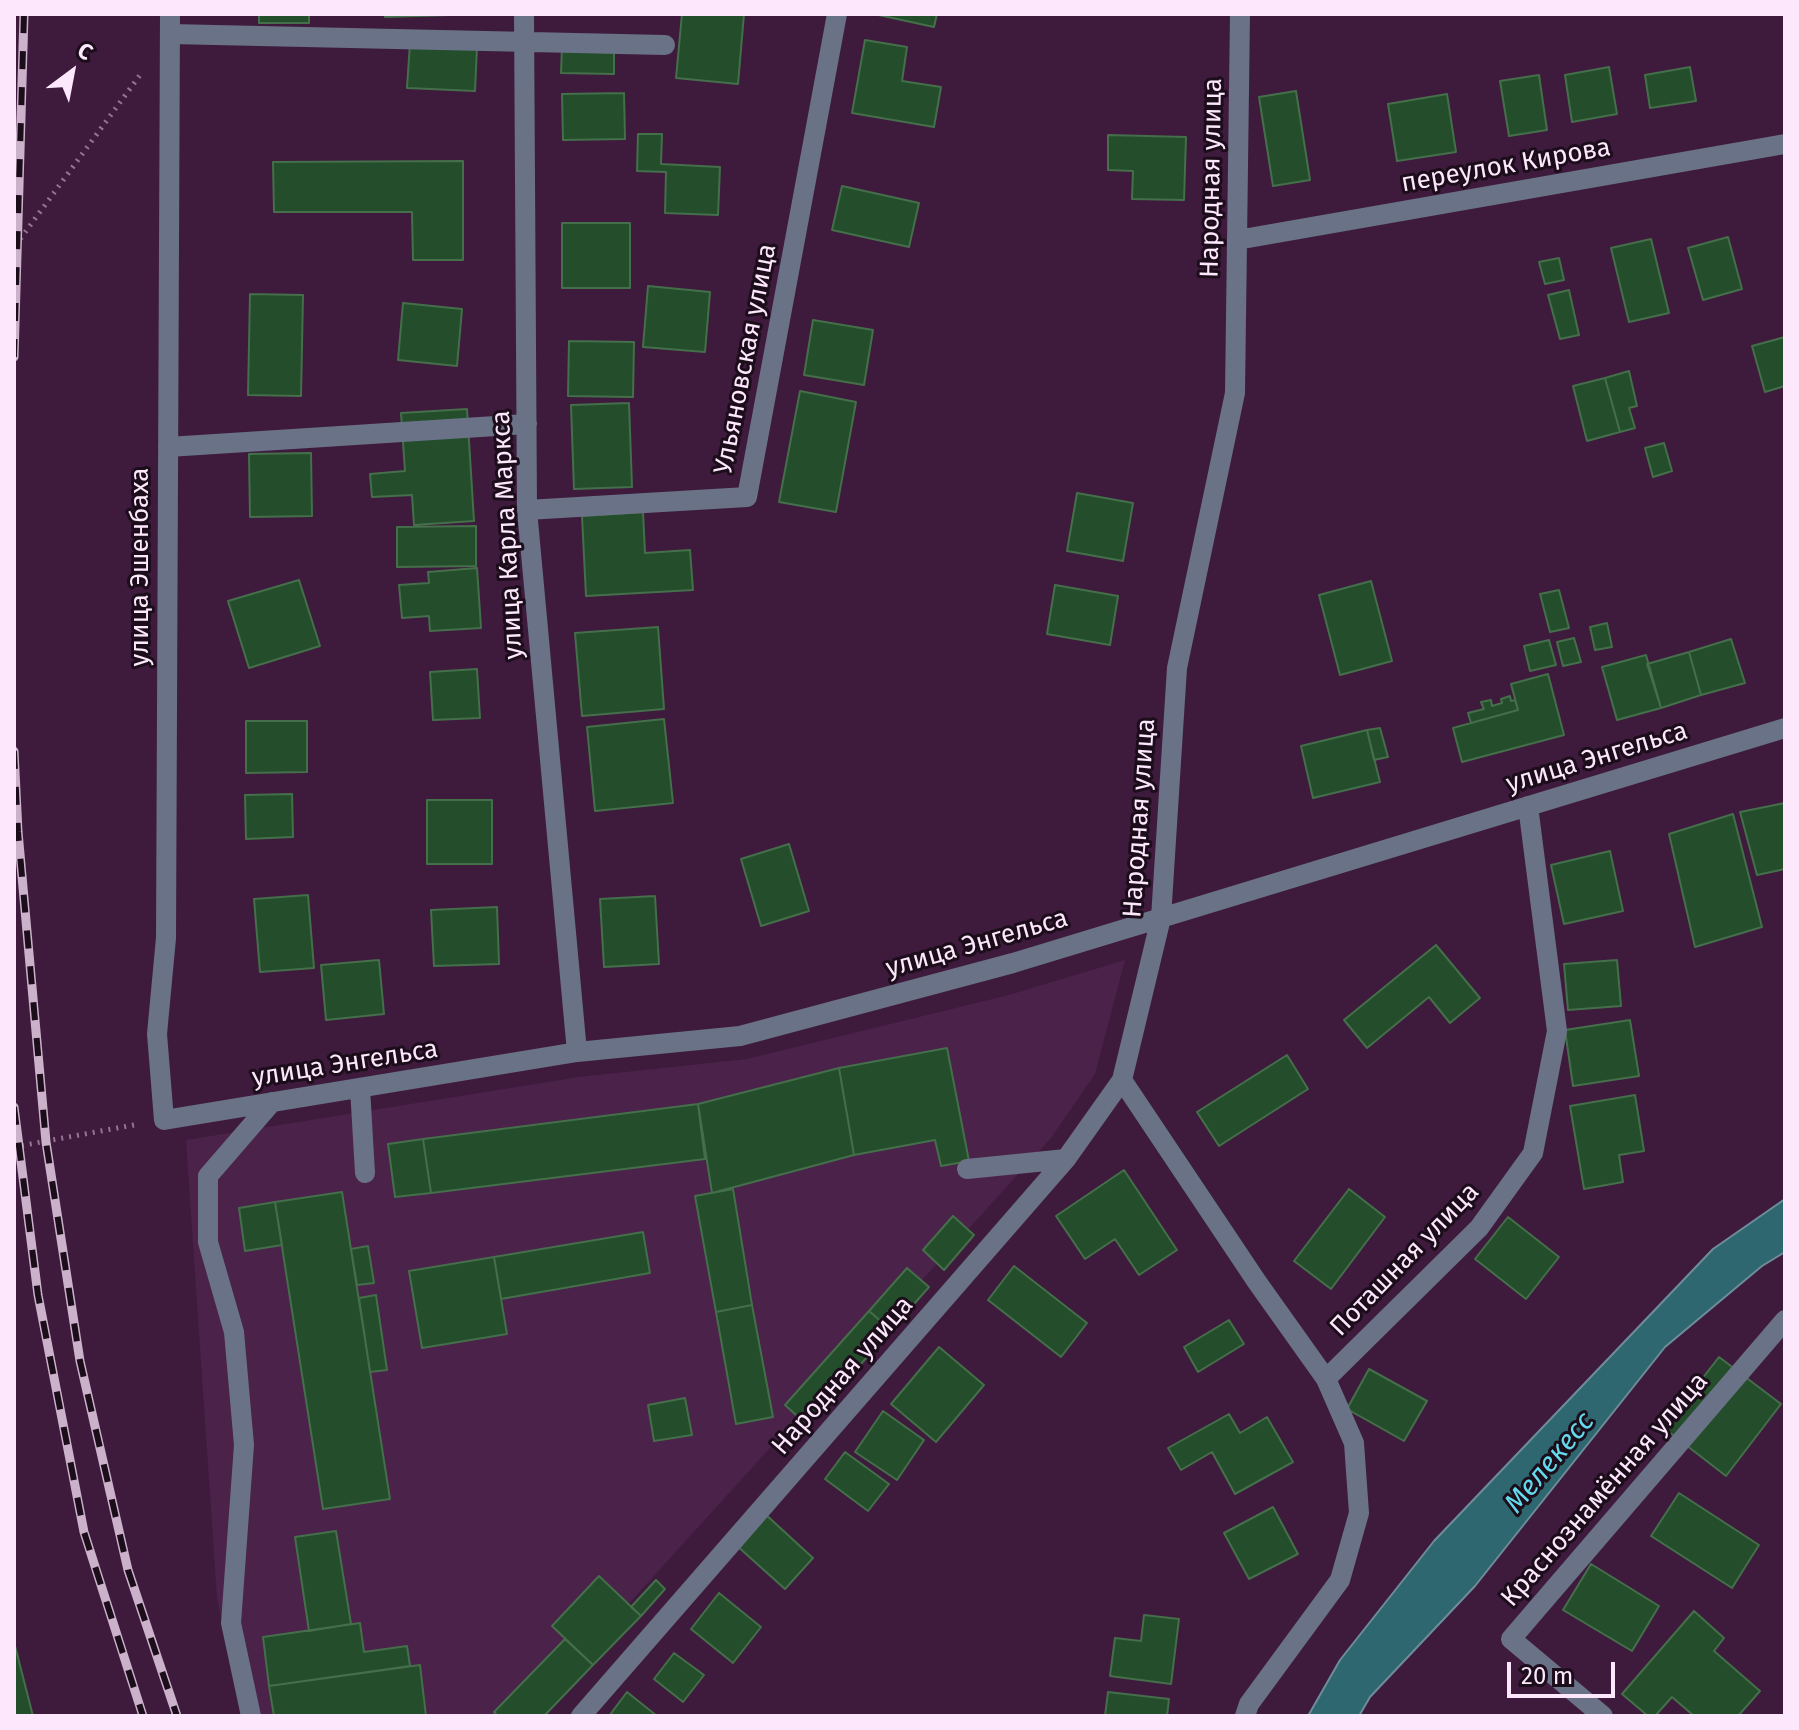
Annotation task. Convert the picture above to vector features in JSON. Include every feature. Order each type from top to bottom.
[{"type":"street","name":"улица Карла Маркса","points":[[524,14],[527,510],[577,1052]]},
{"type":"street","name":"Ульяновская улица","points":[[527,510],[747,497],[837,14]]},
{"type":"street","name":"Народная улица","points":[[581,1716],[1066,1159],[1122,1080],[1161,918],[1177,668],[1235,393],[1240,14]]},
{"type":"street","points":[[170,24],[665,45]]},
{"type":"street","name":"улица Эшенбаха","points":[[164,1120],[157,1034],[166,938],[170,24]]},
{"type":"street","name":"переулок Кирова","points":[[1237,240],[1785,144]]},
{"type":"street","points":[[168,447],[527,424]]},
{"type":"street","name":"улица Энгельса","points":[[164,1120],[577,1052],[740,1036],[1013,963],[1785,728]]},
{"type":"street","name":"Поташная улица","points":[[1326,1379],[1479,1228],[1533,1153],[1557,1031],[1528,806]]},
{"type":"street","points":[[1122,1080],[1326,1379],[1354,1443],[1359,1513],[1340,1580],[1249,1704],[1245,1716]]},
{"type":"street","points":[[360,1088],[365,1173]]},
{"type":"street","points":[[251,1716],[231,1623],[244,1445],[234,1332],[208,1242],[208,1176],[272,1102]]},
{"type":"street","points":[[967,1169],[1066,1159]]},
{"type":"street","name":"Краснознамённая улица","points":[[1603,1716],[1511,1639],[1785,1320]]},
{"type":"path","points":[[14,242],[18,242],[170,24]]},
{"type":"path","points":[[14,1147],[164,1120]]},
{"type":"shaded area","points":[[1125,960],[1095,1074],[1051,1138],[527,1716],[243,1716],[217,1598],[186,1140],[579,1077],[747,1059],[1009,995]]},
{"type":"water","name":"Мелекесс","points":[[1785,1199],[1785,1252],[1762,1266],[1665,1347],[1475,1586],[1370,1697],[1359,1716],[1308,1716],[1340,1660],[1434,1541],[1713,1249]]},
{"type":"building","points":[[259,14],[309,14],[309,23],[259,23]]},
{"type":"building","points":[[385,14],[450,14],[450,15],[385,17]]},
{"type":"building","points":[[682,14],[744,14],[738,84],[676,78]]},
{"type":"building","points":[[874,14],[937,14],[934,27]]},
{"type":"building","points":[[865,40],[907,47],[902,81],[941,87],[934,127],[852,113]]},
{"type":"building","points":[[410,43],[477,47],[475,91],[407,88]]},
{"type":"building","points":[[562,47],[614,49],[614,74],[561,73]]},
{"type":"building","points":[[1609,67],[1617,114],[1572,122],[1565,75]]},
{"type":"building","points":[[1690,67],[1696,101],[1650,108],[1645,75]]},
{"type":"building","points":[[1539,75],[1547,130],[1509,136],[1500,81]]},
{"type":"building","points":[[1296,91],[1310,180],[1273,186],[1259,97]]},
{"type":"building","points":[[624,93],[625,139],[563,140],[562,94]]},
{"type":"building","points":[[1447,94],[1456,152],[1397,161],[1388,104]]},
{"type":"building","points":[[638,134],[662,134],[661,164],[720,167],[718,215],[665,213],[666,172],[637,171]]},
{"type":"building","points":[[1108,135],[1186,137],[1184,200],[1132,199],[1133,171],[1108,170]]},
{"type":"building","points":[[463,161],[463,260],[413,260],[412,212],[274,212],[273,162]]},
{"type":"building","points":[[842,186],[919,203],[909,247],[832,230]]},
{"type":"building","points":[[562,223],[630,223],[630,288],[562,288]]},
{"type":"building","points":[[1728,237],[1742,289],[1703,300],[1688,248]]},
{"type":"building","points":[[1651,239],[1669,313],[1629,322],[1611,248]]},
{"type":"building","points":[[1559,258],[1564,280],[1545,284],[1539,262]]},
{"type":"building","points":[[648,286],[710,292],[705,352],[643,347]]},
{"type":"building","points":[[1569,290],[1579,335],[1560,339],[1548,295]]},
{"type":"building","points":[[250,294],[303,295],[301,396],[248,395]]},
{"type":"building","points":[[403,303],[462,309],[457,366],[398,360]]},
{"type":"building","points":[[813,320],[873,330],[864,385],[804,375]]},
{"type":"building","points":[[1785,337],[1785,386],[1765,392],[1752,346]]},
{"type":"building","points":[[569,341],[634,342],[633,397],[568,396]]},
{"type":"building","points":[[1629,371],[1637,406],[1629,408],[1635,428],[1620,432],[1605,378]]},
{"type":"building","points":[[1605,378],[1620,432],[1587,441],[1573,386]]},
{"type":"building","points":[[800,391],[856,402],[836,512],[779,502]]},
{"type":"building","points":[[629,403],[632,487],[574,489],[571,405]]},
{"type":"building","points":[[467,409],[474,521],[414,525],[412,495],[372,497],[370,474],[405,471],[401,413]]},
{"type":"building","points":[[1664,443],[1672,471],[1653,477],[1645,448]]},
{"type":"building","points":[[311,453],[312,516],[250,517],[249,454]]},
{"type":"building","points":[[1077,493],[1133,503],[1123,561],[1067,551]]},
{"type":"building","points":[[643,512],[645,553],[690,550],[693,590],[586,596],[582,516]]},
{"type":"building","points":[[476,526],[476,566],[397,567],[397,527]]},
{"type":"building","points":[[477,568],[481,628],[430,631],[429,616],[402,618],[399,585],[429,583],[428,572]]},
{"type":"building","points":[[299,580],[320,646],[249,668],[228,601]]},
{"type":"building","points":[[1371,581],[1392,661],[1340,675],[1319,595]]},
{"type":"building","points":[[1055,585],[1118,596],[1110,645],[1047,634]]},
{"type":"building","points":[[1559,590],[1569,628],[1550,632],[1540,594]]},
{"type":"building","points":[[1607,623],[1612,647],[1595,650],[1590,627]]},
{"type":"building","points":[[658,627],[664,709],[582,716],[575,633]]},
{"type":"building","points":[[1574,638],[1581,662],[1563,666],[1557,642]]},
{"type":"building","points":[[1731,639],[1745,683],[1701,695],[1689,652]]},
{"type":"building","points":[[1549,640],[1556,665],[1530,671],[1524,646]]},
{"type":"building","points":[[1689,652],[1701,695],[1661,708],[1647,664]]},
{"type":"building","points":[[1646,655],[1661,708],[1617,720],[1602,667]]},
{"type":"building","points":[[477,669],[480,718],[433,720],[430,672]]},
{"type":"building","points":[[1548,674],[1564,735],[1462,762],[1453,728],[1518,710],[1511,684]]},
{"type":"building","points":[[1510,696],[1518,710],[1471,723],[1468,713],[1484,709],[1481,702],[1491,700],[1492,706]]},
{"type":"building","points":[[664,719],[673,803],[595,811],[587,727]]},
{"type":"building","points":[[246,721],[307,721],[307,772],[246,773]]},
{"type":"building","points":[[1380,728],[1388,757],[1374,760],[1367,730]]},
{"type":"building","points":[[1367,730],[1380,782],[1313,798],[1301,746]]},
{"type":"building","points":[[292,794],[293,837],[246,839],[245,795]]},
{"type":"building","points":[[427,800],[492,800],[492,864],[427,864]]},
{"type":"building","points":[[1785,803],[1785,869],[1757,875],[1740,812]]},
{"type":"building","points":[[1733,814],[1762,927],[1695,947],[1669,834]]},
{"type":"building","points":[[789,844],[809,911],[761,926],[741,859]]},
{"type":"building","points":[[1610,851],[1623,911],[1564,924],[1551,865]]},
{"type":"building","points":[[308,895],[314,968],[260,972],[254,899]]},
{"type":"building","points":[[655,896],[659,964],[604,967],[600,899]]},
{"type":"building","points":[[497,907],[499,964],[434,966],[431,910]]},
{"type":"building","points":[[1436,945],[1480,998],[1450,1023],[1429,997],[1367,1048],[1344,1020]]},
{"type":"building","points":[[379,960],[384,1014],[326,1020],[321,965]]},
{"type":"building","points":[[1617,960],[1621,1006],[1568,1010],[1564,964]]},
{"type":"building","points":[[1630,1020],[1639,1076],[1573,1086],[1565,1030]]},
{"type":"building","points":[[947,1048],[969,1161],[941,1166],[935,1140],[854,1155],[839,1068]]},
{"type":"building","points":[[1287,1055],[1308,1089],[1219,1146],[1197,1112]]},
{"type":"building","points":[[839,1068],[854,1155],[712,1193],[698,1104]]},
{"type":"building","points":[[1635,1095],[1644,1151],[1619,1155],[1623,1182],[1584,1189],[1570,1106]]},
{"type":"building","points":[[698,1104],[705,1159],[431,1193],[423,1139]]},
{"type":"building","points":[[423,1139],[431,1193],[395,1197],[388,1144]]},
{"type":"building","points":[[1124,1170],[1177,1250],[1139,1275],[1115,1239],[1085,1259],[1056,1216]]},
{"type":"building","points":[[733,1189],[752,1305],[716,1312],[695,1196]]},
{"type":"building","points":[[1349,1189],[1385,1217],[1331,1289],[1294,1261]]},
{"type":"building","points":[[342,1192],[390,1499],[323,1509],[275,1202]]},
{"type":"building","points":[[275,1202],[282,1245],[245,1251],[239,1208]]},
{"type":"building","points":[[953,1216],[974,1235],[944,1270],[923,1250]]},
{"type":"building","points":[[1508,1217],[1559,1257],[1526,1299],[1475,1259]]},
{"type":"building","points":[[643,1232],[650,1273],[501,1299],[494,1257]]},
{"type":"building","points":[[368,1246],[374,1283],[357,1285],[351,1249]]},
{"type":"building","points":[[494,1257],[507,1334],[422,1348],[409,1271]]},
{"type":"building","points":[[1014,1266],[1087,1323],[1061,1357],[988,1300]]},
{"type":"building","points":[[907,1268],[929,1287],[891,1330],[869,1311]]},
{"type":"building","points":[[376,1295],[387,1370],[370,1372],[359,1298]]},
{"type":"building","points":[[752,1305],[773,1417],[736,1424],[716,1312]]},
{"type":"building","points":[[869,1311],[891,1330],[807,1425],[785,1405]]},
{"type":"building","points":[[1229,1320],[1244,1344],[1198,1372],[1184,1347]]},
{"type":"building","points":[[939,1347],[984,1385],[936,1442],[891,1404]]},
{"type":"building","points":[[1719,1357],[1781,1404],[1726,1476],[1664,1428]]},
{"type":"building","points":[[1369,1369],[1427,1401],[1404,1441],[1347,1409]]},
{"type":"building","points":[[685,1398],[692,1435],[654,1441],[648,1405]]},
{"type":"building","points":[[883,1411],[924,1440],[897,1480],[855,1452]]},
{"type":"building","points":[[1229,1414],[1240,1433],[1267,1417],[1293,1462],[1235,1494],[1212,1452],[1181,1470],[1168,1448]]},
{"type":"building","points":[[845,1452],[889,1484],[868,1511],[825,1479]]},
{"type":"building","points":[[1679,1493],[1759,1545],[1732,1588],[1651,1536]]},
{"type":"building","points":[[1273,1507],[1298,1554],[1249,1579],[1224,1533]]},
{"type":"building","points":[[764,1513],[813,1558],[785,1589],[736,1545]]},
{"type":"building","points":[[336,1531],[351,1624],[309,1631],[295,1537]]},
{"type":"building","points":[[1591,1564],[1659,1606],[1632,1651],[1563,1610]]},
{"type":"building","points":[[599,1576],[641,1616],[593,1665],[552,1626]]},
{"type":"building","points":[[656,1580],[665,1589],[641,1616],[631,1607]]},
{"type":"building","points":[[719,1593],[761,1627],[733,1663],[691,1629]]},
{"type":"building","points":[[1694,1611],[1724,1638],[1714,1651],[1760,1691],[1738,1716],[1694,1716],[1672,1697],[1655,1716],[1648,1716],[1622,1694]]},
{"type":"building","points":[[1144,1615],[1179,1619],[1171,1684],[1110,1676],[1115,1638],[1141,1641]]},
{"type":"building","points":[[360,1623],[364,1652],[407,1646],[410,1666],[269,1686],[263,1637]]},
{"type":"building","points":[[565,1639],[593,1665],[544,1716],[498,1716],[494,1712]]},
{"type":"building","points":[[14,1642],[33,1716],[14,1716]]},
{"type":"building","points":[[674,1653],[704,1675],[683,1702],[654,1679]]},
{"type":"building","points":[[420,1665],[426,1716],[274,1716],[269,1686]]},
{"type":"building","points":[[627,1692],[657,1716],[609,1716]]},
{"type":"building","points":[[1108,1692],[1169,1699],[1167,1716],[1105,1716]]},
{"type":"railway","points":[[14,357],[24,14]]},
{"type":"railway","points":[[14,751],[18,832],[46,1142],[80,1361],[128,1570],[177,1716]]},
{"type":"railway","points":[[14,1107],[38,1295],[84,1532],[143,1716]]}]
